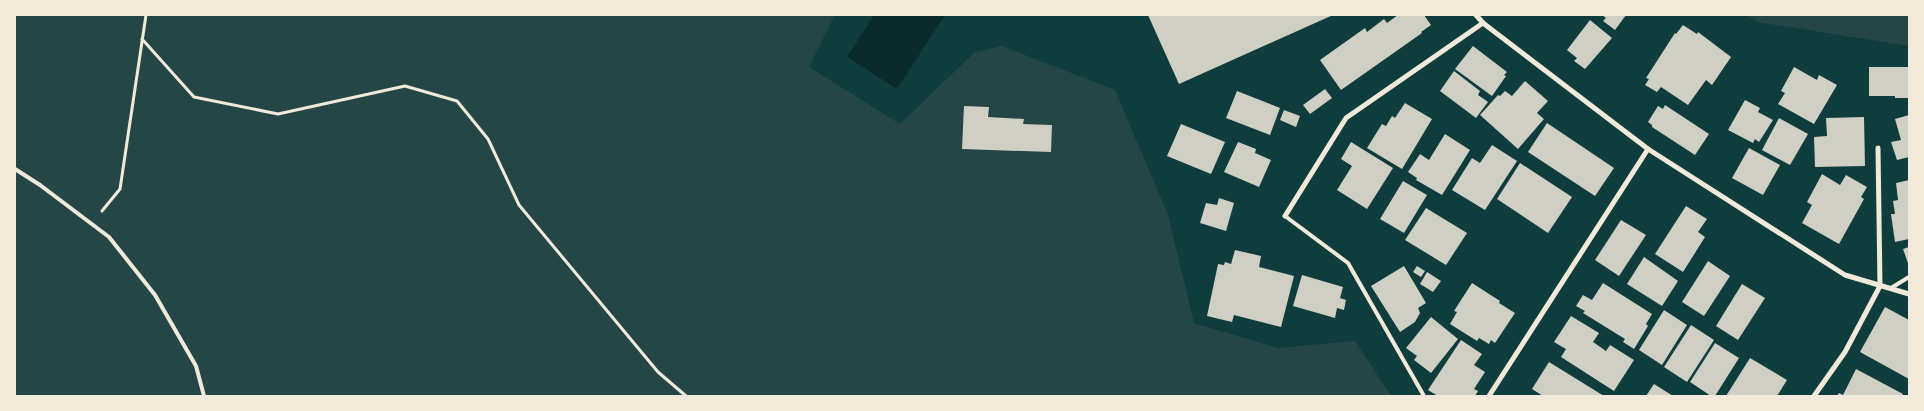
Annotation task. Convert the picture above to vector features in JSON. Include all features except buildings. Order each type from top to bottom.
[{"type":"street","points":[[1476,15],[1483,24],[1648,150],[1845,275],[1909,294]]},
{"type":"street","points":[[1285,216],[1346,118],[1483,24]]},
{"type":"street","points":[[1814,396],[1845,352],[1880,286],[1878,148]]},
{"type":"street","points":[[1489,396],[1648,150]]},
{"type":"lane","points":[[15,169],[40,185],[109,237],[155,295],[196,366],[204,396]]},
{"type":"lane","points":[[1285,216],[1348,263],[1424,396]]},
{"type":"lane","points":[[1891,288],[1909,277]]},
{"type":"path","points":[[92,223],[120,189],[146,15]]},
{"type":"path","points":[[142,39],[194,97],[278,114],[405,86],[457,102],[488,139],[519,206],[658,372],[686,396]]},
{"type":"shaded area","points":[[15,15],[835,15],[809,67],[900,124],[975,52],[1002,46],[1115,90],[1168,215],[1194,323],[1278,348],[1355,341],[1391,396],[15,396]]},
{"type":"shaded area","points":[[874,15],[945,15],[897,89],[847,57]]},
{"type":"shaded area","points":[[1748,15],[1909,15],[1909,46],[1757,22]]}]
